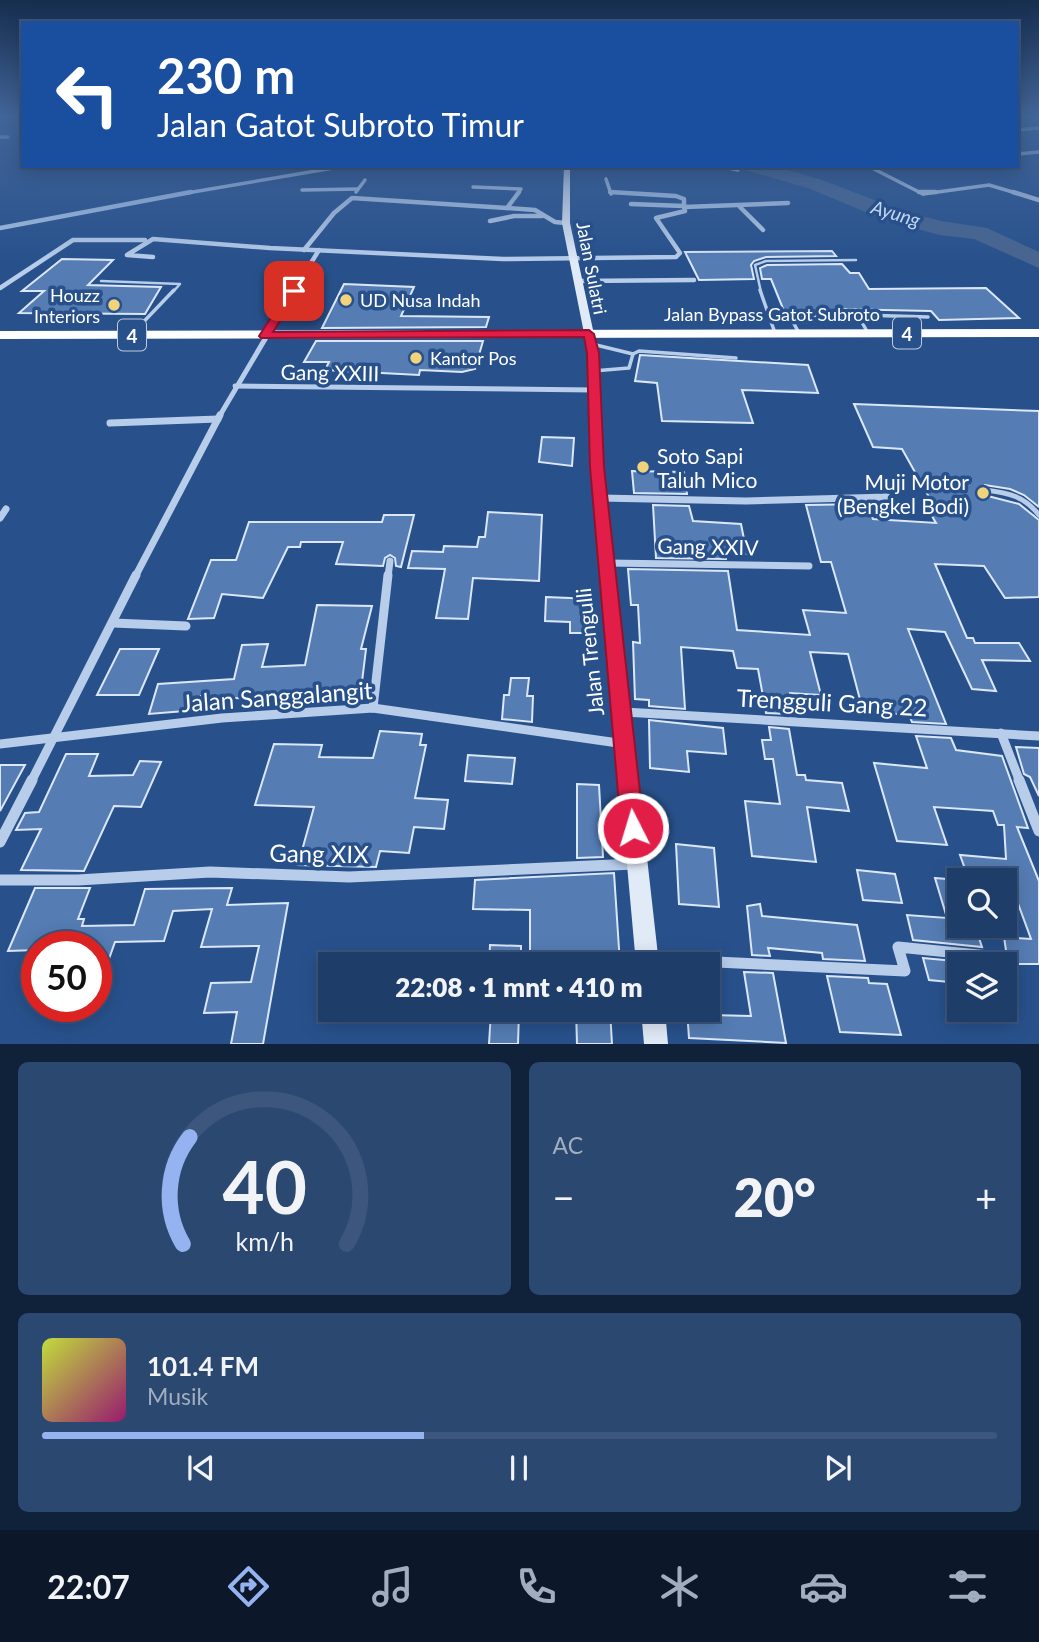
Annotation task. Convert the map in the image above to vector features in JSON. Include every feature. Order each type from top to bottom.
[{"type":"highway","name":"Jalan Bypass Gatot Subroto","points":[[590,339],[775,333],[1039,333]]},
{"type":"highway","name":"4","points":[[0,335],[266,334],[590,339]]},
{"type":"main road","name":"Jalan Sulatri","points":[[566,168],[566,223],[576,260],[590,339]]},
{"type":"main road","name":"Jalan Trengulli","points":[[590,339],[600,498],[647,952]]},
{"type":"main road","points":[[654,1022],[656,1044]]},
{"type":"street","points":[[728,168],[738,170]]},
{"type":"street","points":[[872,168],[923,194],[989,185],[1039,200]]},
{"type":"street","points":[[0,288],[77,238],[203,241],[303,250],[576,260],[676,257],[680,253],[656,218],[681,212],[684,199],[676,196],[611,194],[606,179]]},
{"type":"street","points":[[303,250],[334,213],[352,198],[365,180]]},
{"type":"street","points":[[473,187],[521,188],[506,208]]},
{"type":"street","points":[[302,190],[358,189]]},
{"type":"street","points":[[352,198],[535,210],[555,222],[566,223]]},
{"type":"street","points":[[631,204],[740,207],[788,203]]},
{"type":"street","points":[[740,207],[763,230]]},
{"type":"street","points":[[490,221],[514,216],[546,216]]},
{"type":"street","points":[[147,240],[127,255],[153,257]]},
{"type":"street","points":[[0,842],[194,461],[266,334],[320,250]]},
{"type":"street","points":[[579,281],[694,280]]},
{"type":"street","name":"Gang XXIII","points":[[235,386],[593,390]]},
{"type":"street","points":[[110,423],[218,419]]},
{"type":"street","points":[[600,498],[746,501],[887,497]]},
{"type":"street","points":[[0,517],[6,509]]},
{"type":"street","points":[[373,708],[390,561]]},
{"type":"street","name":"Gang XXIV","points":[[607,563],[809,566]]},
{"type":"street","points":[[113,623],[186,626]]},
{"type":"street","name":"Jalan Sanggalangit","points":[[0,744],[295,712],[373,708],[625,744]]},
{"type":"street","name":"Trengguli Gang 22","points":[[622,712],[1039,736]]},
{"type":"street","points":[[1001,733],[1039,831]]},
{"type":"street","name":"Gang XIX","points":[[0,880],[78,880],[210,872],[349,877],[638,864]]},
{"type":"street","points":[[720,965],[905,971],[898,947],[948,952]]},
{"type":"lane","points":[[775,333],[771,315],[754,274],[755,265],[766,261],[856,260]]},
{"type":"lane","points":[[101,281],[180,285],[131,335]]},
{"type":"lane","points":[[869,333],[860,319],[861,315],[928,317]]},
{"type":"lane","points":[[799,333],[793,322],[813,321]]},
{"type":"lane","points":[[590,339],[633,354],[649,351],[736,358]]},
{"type":"lane","points":[[593,372],[624,371],[629,368],[633,354]]},
{"type":"lane","points":[[985,490],[1013,493],[1028,500],[1039,515]]},
{"type":"building","points":[[832,251],[836,256],[766,257],[754,261],[751,265],[754,279],[699,280],[685,252]]},
{"type":"building","points":[[62,259],[113,260],[88,285],[161,287],[145,314],[19,313],[44,291],[22,291]]},
{"type":"building","points":[[842,264],[850,273],[859,273],[869,289],[986,288],[1019,318],[939,320],[931,311],[838,309],[842,317],[786,316],[771,279],[762,279],[760,268],[767,265]]},
{"type":"building","points":[[344,284],[414,287],[401,316],[489,317],[486,327],[322,328]]},
{"type":"building","points":[[316,341],[483,341],[475,369],[462,372],[420,370],[419,375],[325,370],[329,362],[304,362]]},
{"type":"building","points":[[640,355],[808,365],[818,393],[742,390],[753,423],[662,421],[657,383],[635,381]]},
{"type":"building","points":[[854,404],[1039,411],[1039,507],[1024,495],[1010,489],[985,485],[980,490],[984,495],[1019,504],[1039,520],[1039,597],[1005,598],[984,566],[935,564],[967,638],[973,638],[975,643],[1019,643],[1030,661],[982,660],[996,691],[972,689],[945,632],[908,629],[946,724],[912,722],[909,715],[863,711],[848,654],[810,652],[821,695],[790,693],[794,711],[786,710],[787,714],[766,713],[758,669],[737,668],[733,651],[681,647],[685,709],[649,706],[649,700],[635,699],[633,642],[640,643],[638,605],[631,605],[628,569],[728,571],[737,630],[810,635],[803,610],[846,613],[831,562],[821,562],[806,505],[867,504],[873,519],[936,523],[926,506],[934,506],[902,449],[873,447]]},
{"type":"building","points":[[542,437],[574,438],[572,466],[539,462]]},
{"type":"building","points":[[632,471],[684,472],[687,494],[634,493]]},
{"type":"building","points":[[653,505],[689,506],[693,521],[741,524],[747,554],[726,553],[726,559],[656,558]]},
{"type":"building","points":[[488,512],[542,515],[539,581],[473,578],[468,619],[436,618],[445,569],[408,568],[412,551],[443,552],[444,546],[477,547],[479,537],[485,537]]},
{"type":"building","points":[[384,515],[414,515],[401,567],[396,566],[395,558],[390,555],[385,558],[383,566],[336,564],[343,542],[301,542],[300,547],[288,547],[263,598],[222,594],[214,618],[188,619],[211,560],[236,560],[249,522],[382,522]]},
{"type":"building","points":[[546,597],[593,599],[594,633],[570,633],[570,622],[545,621]]},
{"type":"building","points":[[317,605],[372,606],[361,649],[366,649],[360,698],[298,700],[300,691],[253,694],[251,699],[201,696],[197,710],[149,714],[158,684],[234,679],[242,645],[268,644],[262,667],[305,665]]},
{"type":"building","points":[[120,649],[159,649],[139,695],[97,695]]},
{"type":"building","points":[[511,678],[529,678],[527,696],[533,696],[532,722],[502,719],[504,695],[509,695]]},
{"type":"building","points":[[649,720],[723,728],[726,754],[687,751],[689,772],[650,768]]},
{"type":"building","points":[[769,727],[789,729],[797,775],[805,775],[806,780],[842,783],[849,811],[807,807],[816,862],[752,856],[745,801],[780,804],[773,759],[765,759],[762,740],[771,740]]},
{"type":"building","points":[[380,731],[422,734],[420,745],[426,745],[415,798],[448,800],[444,829],[414,827],[409,853],[380,851],[376,867],[298,865],[314,807],[255,805],[274,744],[322,745],[319,757],[373,758]]},
{"type":"building","points":[[916,736],[951,738],[956,750],[1002,756],[1028,828],[1017,827],[1039,881],[1039,964],[1017,964],[1017,952],[1006,952],[1004,938],[1031,939],[1017,901],[1017,868],[965,868],[960,855],[1006,859],[1004,825],[998,825],[993,811],[934,807],[947,845],[897,841],[874,763],[927,768]]},
{"type":"building","points":[[1016,747],[1039,748],[1039,796],[1030,777],[1024,774]]},
{"type":"building","points":[[66,754],[98,754],[89,776],[133,775],[140,761],[161,762],[141,807],[114,806],[84,871],[21,870],[41,829],[16,830],[25,813],[39,812]]},
{"type":"building","points":[[468,755],[515,758],[512,784],[465,781]]},
{"type":"building","points":[[0,765],[25,765],[0,811]]},
{"type":"building","points":[[577,784],[599,785],[603,857],[577,858]]},
{"type":"building","points":[[676,844],[714,848],[719,907],[679,904]]},
{"type":"building","points":[[857,870],[895,874],[902,903],[863,900]]},
{"type":"building","points":[[614,873],[619,952],[530,952],[530,910],[473,909],[475,880]]},
{"type":"building","points":[[935,878],[947,879],[947,918]]},
{"type":"building","points":[[35,888],[90,888],[78,919],[84,919],[82,926],[134,925],[145,889],[232,888],[227,905],[288,903],[263,1044],[231,1044],[237,1012],[204,1013],[211,983],[251,982],[259,946],[201,947],[212,909],[173,911],[164,941],[115,942],[112,950],[112,931],[21,931],[21,951],[8,951]]},
{"type":"building","points":[[760,904],[762,916],[857,925],[865,961],[823,959],[822,953],[768,948],[770,956],[752,955],[747,906]]},
{"type":"building","points":[[907,915],[947,918],[947,938],[979,938],[982,947],[913,940]]},
{"type":"building","points":[[490,945],[521,946],[521,952],[490,952]]},
{"type":"building","points":[[923,958],[947,960],[947,982],[929,980]]},
{"type":"building","points":[[744,972],[773,973],[786,1043],[689,1038],[688,1022],[720,1022],[720,1015],[751,1016]]},
{"type":"building","points":[[827,976],[868,978],[869,983],[887,984],[901,1035],[840,1032]]},
{"type":"building","points":[[490,1022],[519,1022],[518,1044],[489,1044]]},
{"type":"building","points":[[576,1022],[611,1022],[612,1044],[577,1044]]},
{"type":"waterway","points":[[181,194],[333,168]]},
{"type":"waterway","name":"Ayung","points":[[759,168],[815,184],[895,216],[940,228],[979,233],[1039,261]]},
{"type":"waterway","points":[[0,228],[191,192]]},
{"type":"place","name":"UD Nusa Indah","points":[[346,300]]},
{"type":"place","name":"Houzz Interiors","points":[[114,305]]},
{"type":"place","name":"Kantor Pos","points":[[416,358]]},
{"type":"place","name":"Soto Sapi Taluh Mico","points":[[643,467]]},
{"type":"place","name":"Muji Motor (Bengkel Bodi)","points":[[983,493]]},
{"type":"route","points":[[294,291],[265,336],[589,334],[593,353],[597,467],[633,828]]}]
